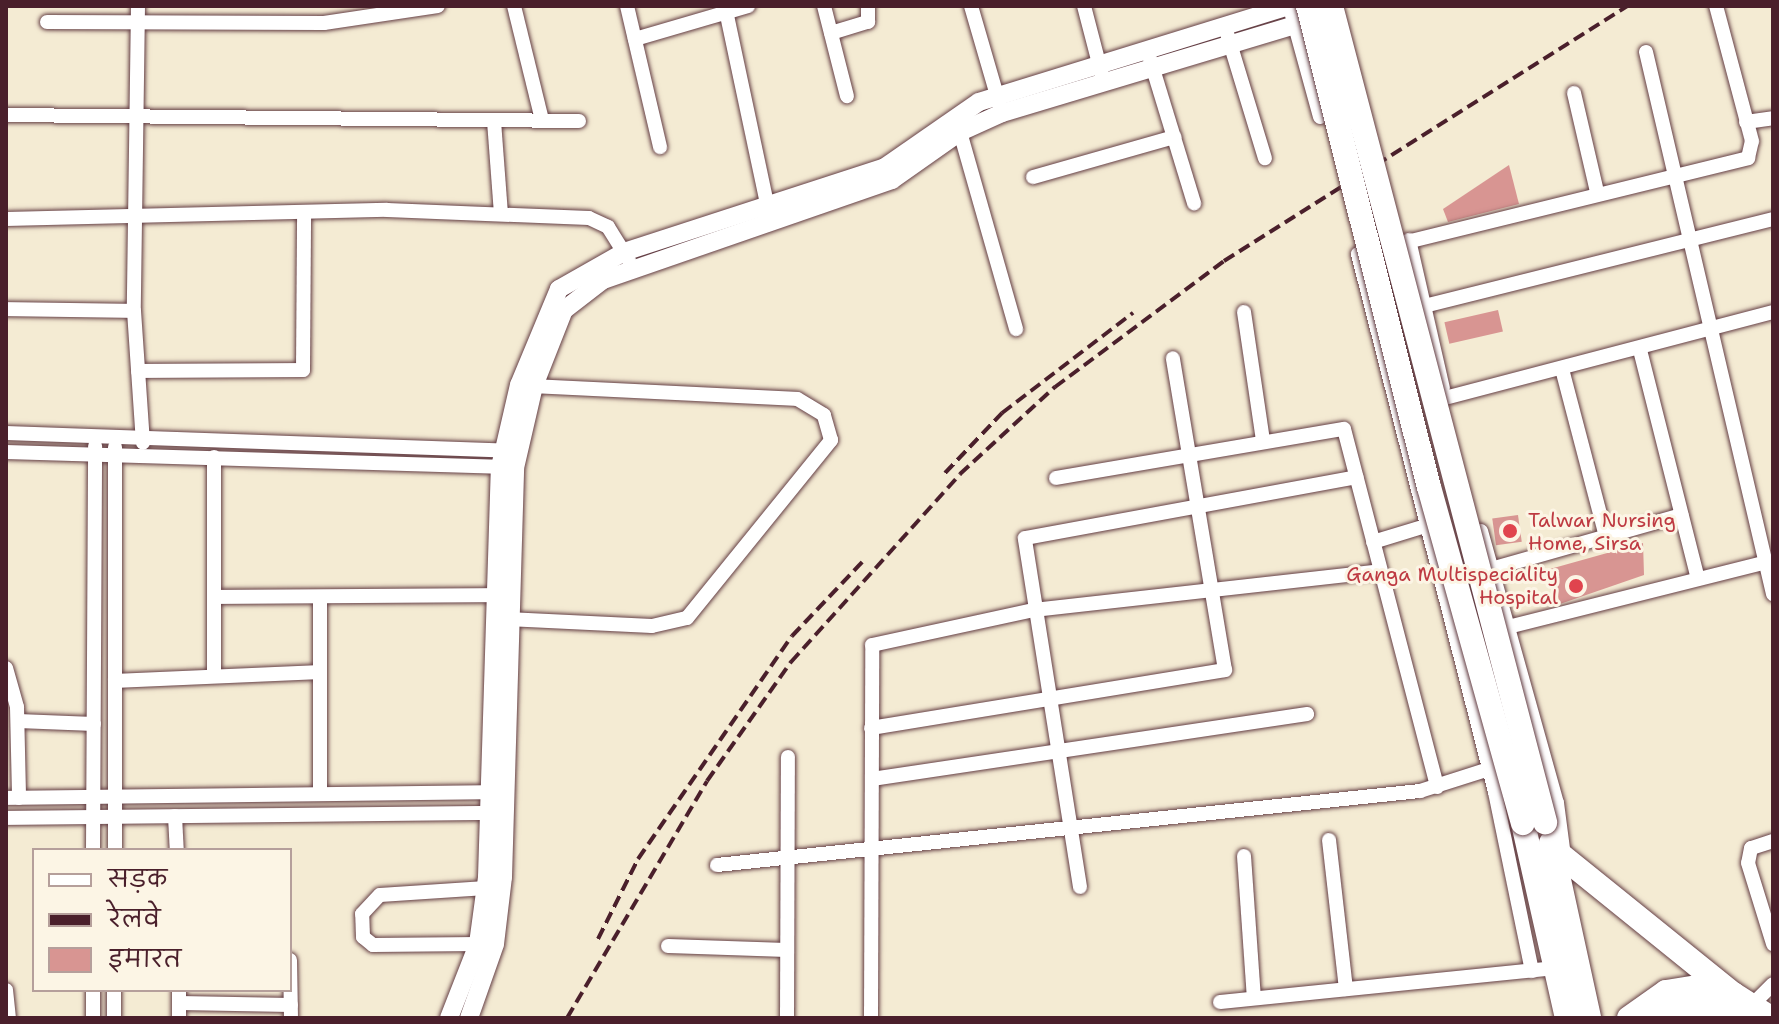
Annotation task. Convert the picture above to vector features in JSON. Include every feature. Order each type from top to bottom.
[{"type":"main road","points":[[1331,6],[1568,966],[1589,1018]]},
{"type":"main road","points":[[1296,12],[1429,487],[1534,822],[1558,853],[1751,1008]]},
{"type":"main road","points":[[1558,853],[1568,966],[1567,1018]]},
{"type":"main road","points":[[1629,1018],[1680,988],[1751,1008]]},
{"type":"main road","points":[[1658,1018],[1700,1005],[1751,1008]]},
{"type":"street","points":[[138,6],[134,311],[144,455]]},
{"type":"street","points":[[47,22],[324,23],[438,6]]},
{"type":"street","points":[[514,6],[542,120]]},
{"type":"street","points":[[627,6],[660,147]]},
{"type":"street","points":[[635,39],[726,9],[748,6]]},
{"type":"street","points":[[824,6],[847,96]]},
{"type":"street","points":[[831,33],[868,22],[868,6]]},
{"type":"street","points":[[971,6],[999,105]]},
{"type":"street","points":[[1084,6],[1102,75]]},
{"type":"street","points":[[770,215],[885,167],[948,118],[1228,38],[1296,12],[1339,6]]},
{"type":"street","points":[[1532,971],[1489,769],[1422,527],[1358,256],[1597,192],[1675,179],[1748,158],[1746,122],[1716,6]]},
{"type":"street","points":[[726,9],[770,215]]},
{"type":"street","points":[[1296,12],[1320,117]]},
{"type":"street","points":[[1228,38],[1265,158]]},
{"type":"street","points":[[1646,52],[1713,333],[1767,531],[1767,562],[1773,594]]},
{"type":"street","points":[[1150,61],[1194,203]]},
{"type":"street","points":[[1574,93],[1597,192]]},
{"type":"street","points":[[497,792],[500,595],[509,459],[527,386],[559,289],[628,260],[892,180],[999,105]]},
{"type":"street","points":[[6,115],[579,121]]},
{"type":"street","points":[[1746,122],[1773,118]]},
{"type":"street","points":[[494,121],[501,214]]},
{"type":"street","points":[[960,132],[1016,329]]},
{"type":"street","points":[[1033,177],[1174,137]]},
{"type":"street","points":[[6,219],[136,221],[304,213],[501,214],[596,219],[628,260]]},
{"type":"street","points":[[138,371],[303,370],[304,213]]},
{"type":"street","points":[[1424,306],[1773,219]]},
{"type":"street","points":[[1409,240],[1445,398],[1557,803],[1558,853]]},
{"type":"street","points":[[6,309],[134,311]]},
{"type":"street","points":[[1244,312],[1263,440]]},
{"type":"street","points":[[1445,398],[1713,333],[1773,312]]},
{"type":"street","points":[[1640,350],[1698,579]]},
{"type":"street","points":[[871,728],[1225,670],[1173,358]]},
{"type":"street","points":[[1562,369],[1606,537]]},
{"type":"street","points":[[507,619],[652,626],[687,618],[831,440],[824,415],[797,399],[527,386]]},
{"type":"street","points":[[1056,478],[1343,428],[1437,787]]},
{"type":"street","points":[[6,433],[142,435],[509,459]]},
{"type":"street","points":[[93,848],[95,435]]},
{"type":"street","points":[[115,435],[115,848]]},
{"type":"street","points":[[8,454],[509,459]]},
{"type":"street","points":[[214,457],[214,676]]},
{"type":"street","points":[[1080,887],[1034,610],[1027,537],[1198,502],[1356,477]]},
{"type":"street","points":[[1491,569],[1682,515]]},
{"type":"street","points":[[1373,542],[1422,527]]},
{"type":"street","points":[[1508,627],[1767,562]]},
{"type":"street","points":[[871,1018],[872,645],[1034,610],[1212,585],[1380,571]]},
{"type":"street","points":[[469,1018],[495,944],[496,812],[507,619],[500,595]]},
{"type":"street","points":[[214,597],[500,595]]},
{"type":"street","points":[[320,597],[320,794]]},
{"type":"street","points":[[6,668],[18,721],[12,798],[497,792]]},
{"type":"street","points":[[115,681],[320,672]]},
{"type":"street","points":[[872,779],[1057,747],[1307,714]]},
{"type":"street","points":[[18,721],[94,724]]},
{"type":"street","points":[[787,1018],[788,757]]},
{"type":"street","points":[[717,865],[788,863],[872,850],[1437,787],[1489,769]]},
{"type":"street","points":[[6,818],[496,812]]},
{"type":"street","points":[[449,1018],[478,944],[496,812]]},
{"type":"street","points":[[175,816],[177,848]]},
{"type":"street","points":[[1329,840],[1346,989]]},
{"type":"street","points":[[1773,841],[1751,848],[1748,863],[1773,944]]},
{"type":"street","points":[[1244,856],[1254,998]]},
{"type":"street","points":[[478,944],[373,945],[363,937],[362,914],[380,895],[486,888]]},
{"type":"street","points":[[668,946],[787,950]]},
{"type":"street","points":[[1220,1002],[1568,966]]},
{"type":"street","points":[[1751,1008],[1773,984]]},
{"type":"street","points":[[6,990],[9,1018]]},
{"type":"street","points":[[93,992],[93,1018]]},
{"type":"street","points":[[114,992],[114,1018]]},
{"type":"street","points":[[179,1004],[291,1012],[291,992]]},
{"type":"building","points":[[1509,165],[1519,204],[1448,222],[1443,209]]},
{"type":"building","points":[[1498,310],[1503,331],[1449,344],[1444,322]]},
{"type":"building","points":[[1518,515],[1522,542],[1496,545],[1492,519]]},
{"type":"building","points":[[1643,543],[1644,575],[1560,604],[1550,569]]},
{"type":"railway","points":[[567,1018],[707,781],[791,662],[960,474],[1055,387],[1224,261],[1628,6]]},
{"type":"railway","points":[[945,473],[1002,413],[1133,313]]},
{"type":"railway","points":[[598,939],[638,859],[792,636],[866,558]]},
{"type":"place","name":"Talwar Nursing Home, Sirsa","points":[[1510,531]]},
{"type":"place","name":"Ganga Multispeciality Hospital","points":[[1576,586]]}]
